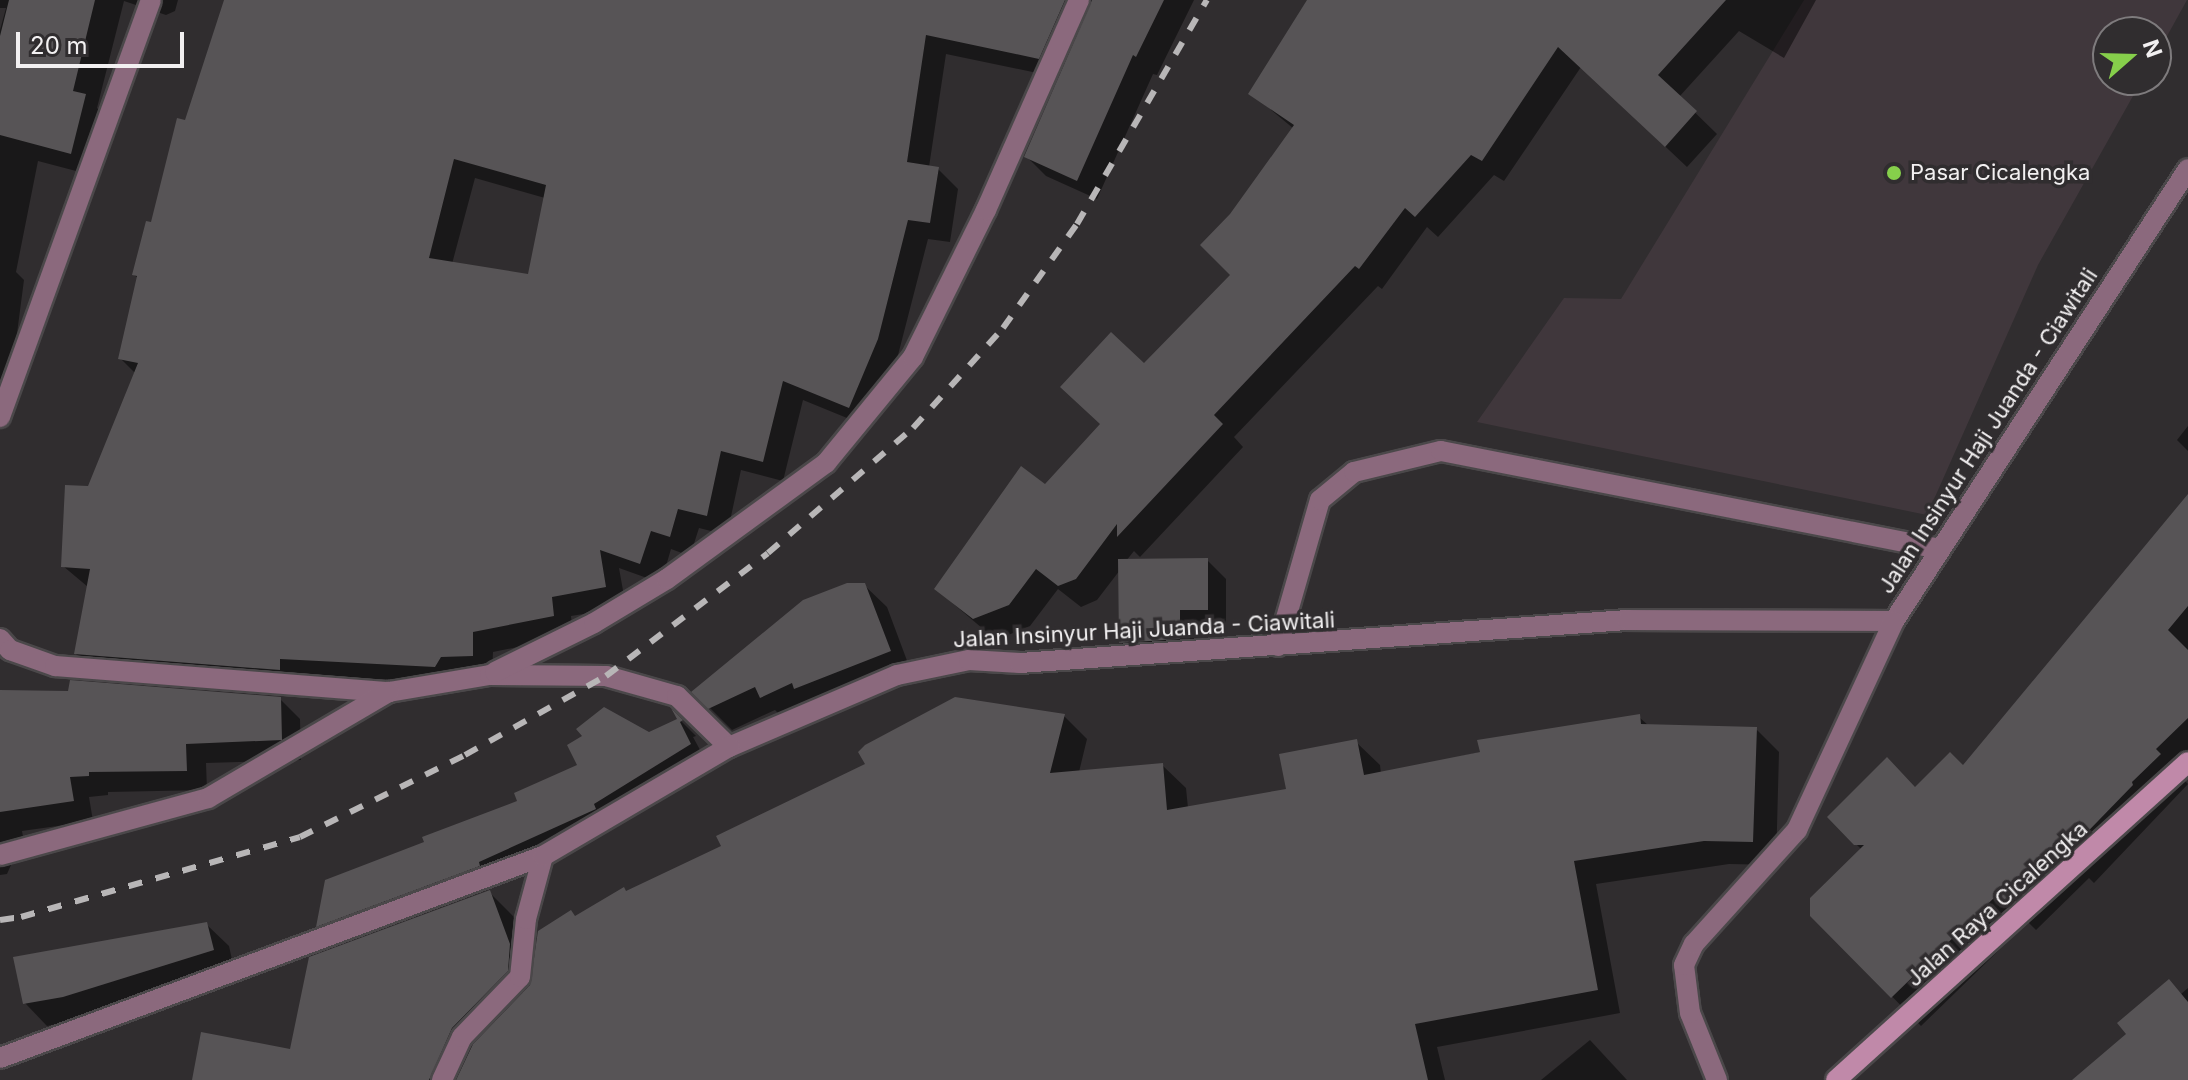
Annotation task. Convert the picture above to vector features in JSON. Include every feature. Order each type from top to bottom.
[{"type":"main road","name":"Jalan Raya Cicalengka","points":[[1843,1078],[2188,762]]},
{"type":"street","points":[[0,417],[151,0]]},
{"type":"street","points":[[490,675],[594,623],[667,579],[826,463],[913,357],[986,210],[1079,0]]},
{"type":"street","name":"Jalan Insinyur Haji Juanda - Ciawitali","points":[[0,1058],[543,856],[729,747],[897,675],[969,660],[1020,663],[1628,620],[1894,621],[2188,169]]},
{"type":"street","points":[[1278,646],[1320,500],[1354,472],[1441,451],[1940,549]]},
{"type":"street","points":[[1717,1080],[1690,1013],[1684,965],[1694,944],[1797,830],[1894,621]]},
{"type":"street","points":[[0,639],[10,650],[55,666],[389,692],[490,675],[606,676],[677,696],[729,747]]},
{"type":"street","points":[[0,855],[208,798],[389,692]]},
{"type":"street","points":[[442,1080],[462,1037],[520,977],[526,919],[543,856]]},
{"type":"shaded area","name":"Pasar Cicalengka","points":[[1804,0],[2187,0],[2172,27],[2172,16],[2092,16],[2092,96],[2133,96],[2038,265],[1927,515],[1477,422],[1564,298],[1621,299]]},
{"type":"building","points":[[9,0],[95,0],[73,91],[86,94],[71,154],[0,135],[0,36]]},
{"type":"building","points":[[224,0],[1065,0],[1039,59],[926,35],[907,162],[939,167],[930,223],[908,220],[878,339],[849,408],[783,381],[763,462],[721,451],[707,516],[678,509],[670,537],[651,531],[640,564],[600,550],[606,587],[552,597],[554,616],[473,632],[473,656],[441,657],[435,667],[280,659],[280,670],[74,654],[90,569],[61,567],[65,485],[88,486],[138,363],[118,359],[137,276],[132,275],[146,221],[151,222],[177,118],[185,120]],"holes":[[[454,159],[546,185],[528,274],[429,258]]]},
{"type":"building","points":[[1092,0],[1164,0],[1136,57],[1133,55],[1077,181],[1024,157]]},
{"type":"building","points":[[1307,0],[1726,0],[1658,75],[1697,111],[1665,147],[1558,47],[1482,161],[1471,155],[1415,217],[1405,208],[1359,269],[1355,266],[1214,415],[1223,424],[1117,537],[1117,524],[1076,579],[1058,586],[1036,569],[1009,605],[973,619],[934,589],[1021,466],[1045,484],[1100,424],[1060,387],[1111,332],[1144,363],[1230,275],[1200,245],[1230,214],[1294,125],[1248,94]]},
{"type":"building","points":[[2188,494],[2188,606],[2168,630],[2188,650],[2188,718],[2156,749],[2161,754],[2064,856],[2059,850],[2006,903],[1998,894],[1891,998],[1810,916],[1810,898],[1864,845],[1854,845],[1827,817],[1887,757],[1915,787],[1950,752],[1963,765]]},
{"type":"building","points":[[1208,558],[1208,610],[1180,610],[1180,639],[1119,643],[1118,559]]},
{"type":"building","points":[[847,583],[865,583],[891,651],[794,689],[792,683],[760,698],[755,687],[708,709],[691,692],[803,600]]},
{"type":"building","points":[[70,680],[281,697],[282,740],[186,744],[187,771],[89,772],[89,776],[70,777],[74,801],[0,812],[0,690],[68,691]]},
{"type":"building","points":[[955,697],[1065,714],[1050,773],[1163,763],[1167,810],[1286,789],[1279,754],[1357,739],[1364,775],[1480,752],[1477,740],[1640,714],[1641,724],[1757,727],[1753,842],[1704,841],[1574,861],[1598,990],[1415,1024],[1428,1080],[456,1080],[473,1044],[530,985],[538,931],[571,910],[575,916],[624,887],[626,891],[721,846],[716,836],[865,764],[858,752],[865,745]]},
{"type":"building","points":[[604,707],[649,732],[677,719],[671,708],[683,720],[680,722],[691,744],[594,804],[596,809],[479,862],[480,866],[316,927],[325,880],[424,842],[422,837],[517,801],[514,793],[577,765],[567,745],[582,736],[576,729]]},
{"type":"building","points":[[490,890],[510,944],[508,971],[452,1028],[429,1080],[192,1080],[201,1032],[290,1049],[309,957]]},
{"type":"building","points":[[207,922],[214,950],[63,997],[23,1004],[13,957]]},
{"type":"building","points":[[2169,979],[2188,1002],[2188,1080],[2072,1080],[2126,1034],[2117,1023]]},
{"type":"railway","points":[[0,920],[21,917],[300,837],[465,755],[606,676],[768,553],[913,428],[1003,328],[1077,224],[1207,0]]},
{"type":"place","name":"Pasar Cicalengka","points":[[1894,173]]}]
